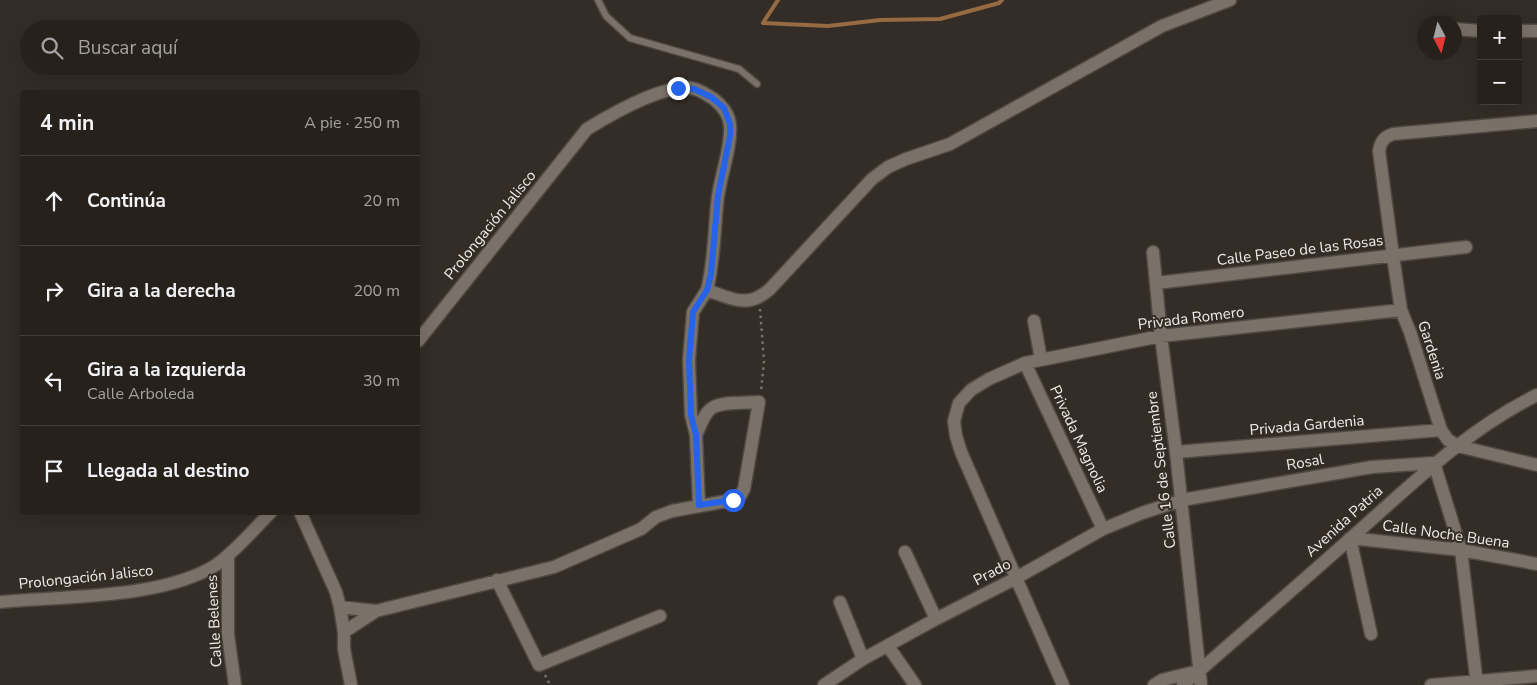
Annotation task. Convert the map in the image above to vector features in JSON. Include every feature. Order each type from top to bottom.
[{"type":"street","points":[[699,505],[696,435],[691,415],[689,360],[693,312],[707,290],[733,300],[748,301],[760,299],[872,180],[888,167],[950,144],[1162,26],[1230,0]]},
{"type":"street","points":[[1462,30],[1477,31]]},
{"type":"street","points":[[1522,31],[1537,31]]},
{"type":"street","name":"Prolongación Jalisco","points":[[420,338],[587,129],[622,108],[678,88],[694,89],[711,97],[724,108],[730,124],[730,136],[718,195],[711,274],[707,290]]},
{"type":"street","name":"Calle Paseo de las Rosas","points":[[1156,283],[1393,256],[1379,151],[1382,140],[1393,134],[1537,121]]},
{"type":"street","points":[[1393,256],[1466,247]]},
{"type":"street","name":"Calle 16 de Septiembre","points":[[1153,252],[1201,685]]},
{"type":"street","name":"Gardenia","points":[[1393,256],[1402,310],[1441,430],[1448,440],[1458,446]]},
{"type":"street","name":"Privada Romero","points":[[1063,685],[961,452],[956,436],[954,421],[960,403],[971,390],[988,378],[1025,363],[1161,336],[1402,310]]},
{"type":"street","points":[[1034,321],[1041,359]]},
{"type":"street","name":"Privada Magnolia","points":[[1025,363],[1103,529]]},
{"type":"street","name":"Avenida Patria","points":[[1183,685],[1434,463],[1483,426],[1537,396]]},
{"type":"street","points":[[344,632],[376,611],[554,566],[641,529],[656,517],[699,505],[733,500],[740,496],[744,489],[760,402],[723,404],[712,408],[696,435]]},
{"type":"street","name":"Privada Gardenia","points":[[1176,452],[1441,430]]},
{"type":"street","points":[[1458,446],[1537,464]]},
{"type":"street","points":[[1434,463],[1461,550],[1477,683]]},
{"type":"street","name":"Rosal","points":[[1182,500],[1372,467],[1434,463]]},
{"type":"street","name":"Prado","points":[[824,685],[863,659],[1016,578],[1103,529],[1142,513],[1182,500]]},
{"type":"street","name":"Prolongación Jalisco","points":[[0,602],[104,594],[148,588],[180,581],[202,572],[228,556],[268,515]]},
{"type":"street","points":[[301,515],[336,592],[340,607],[344,632],[344,649],[351,685]]},
{"type":"street","points":[[1350,538],[1371,634]]},
{"type":"street","name":"Calle Noche Buena","points":[[1350,538],[1461,550],[1537,564]]},
{"type":"street","points":[[905,552],[936,619]]},
{"type":"street","name":"Calle Belenes","points":[[228,556],[228,635],[235,685]]},
{"type":"street","points":[[497,580],[539,665],[660,616]]},
{"type":"street","points":[[840,602],[863,659]]},
{"type":"street","points":[[340,607],[376,611]]},
{"type":"street","points":[[888,646],[915,685]]},
{"type":"street","points":[[1154,685],[1162,680],[1200,670]]},
{"type":"street","points":[[1431,685],[1477,683],[1537,676]]},
{"type":"lane","points":[[598,0],[606,16],[630,38],[739,69],[757,84]]},
{"type":"path","points":[[760,299],[764,361],[760,402]]},
{"type":"waterway","points":[[778,0],[763,23],[828,26],[880,20],[940,19],[999,3],[1002,0]]},
{"type":"route","points":[[678,88],[694,89],[711,97],[724,108],[730,124],[730,136],[718,195],[711,274],[707,290],[693,312],[689,360],[691,415],[696,435],[699,505],[733,500]]}]
